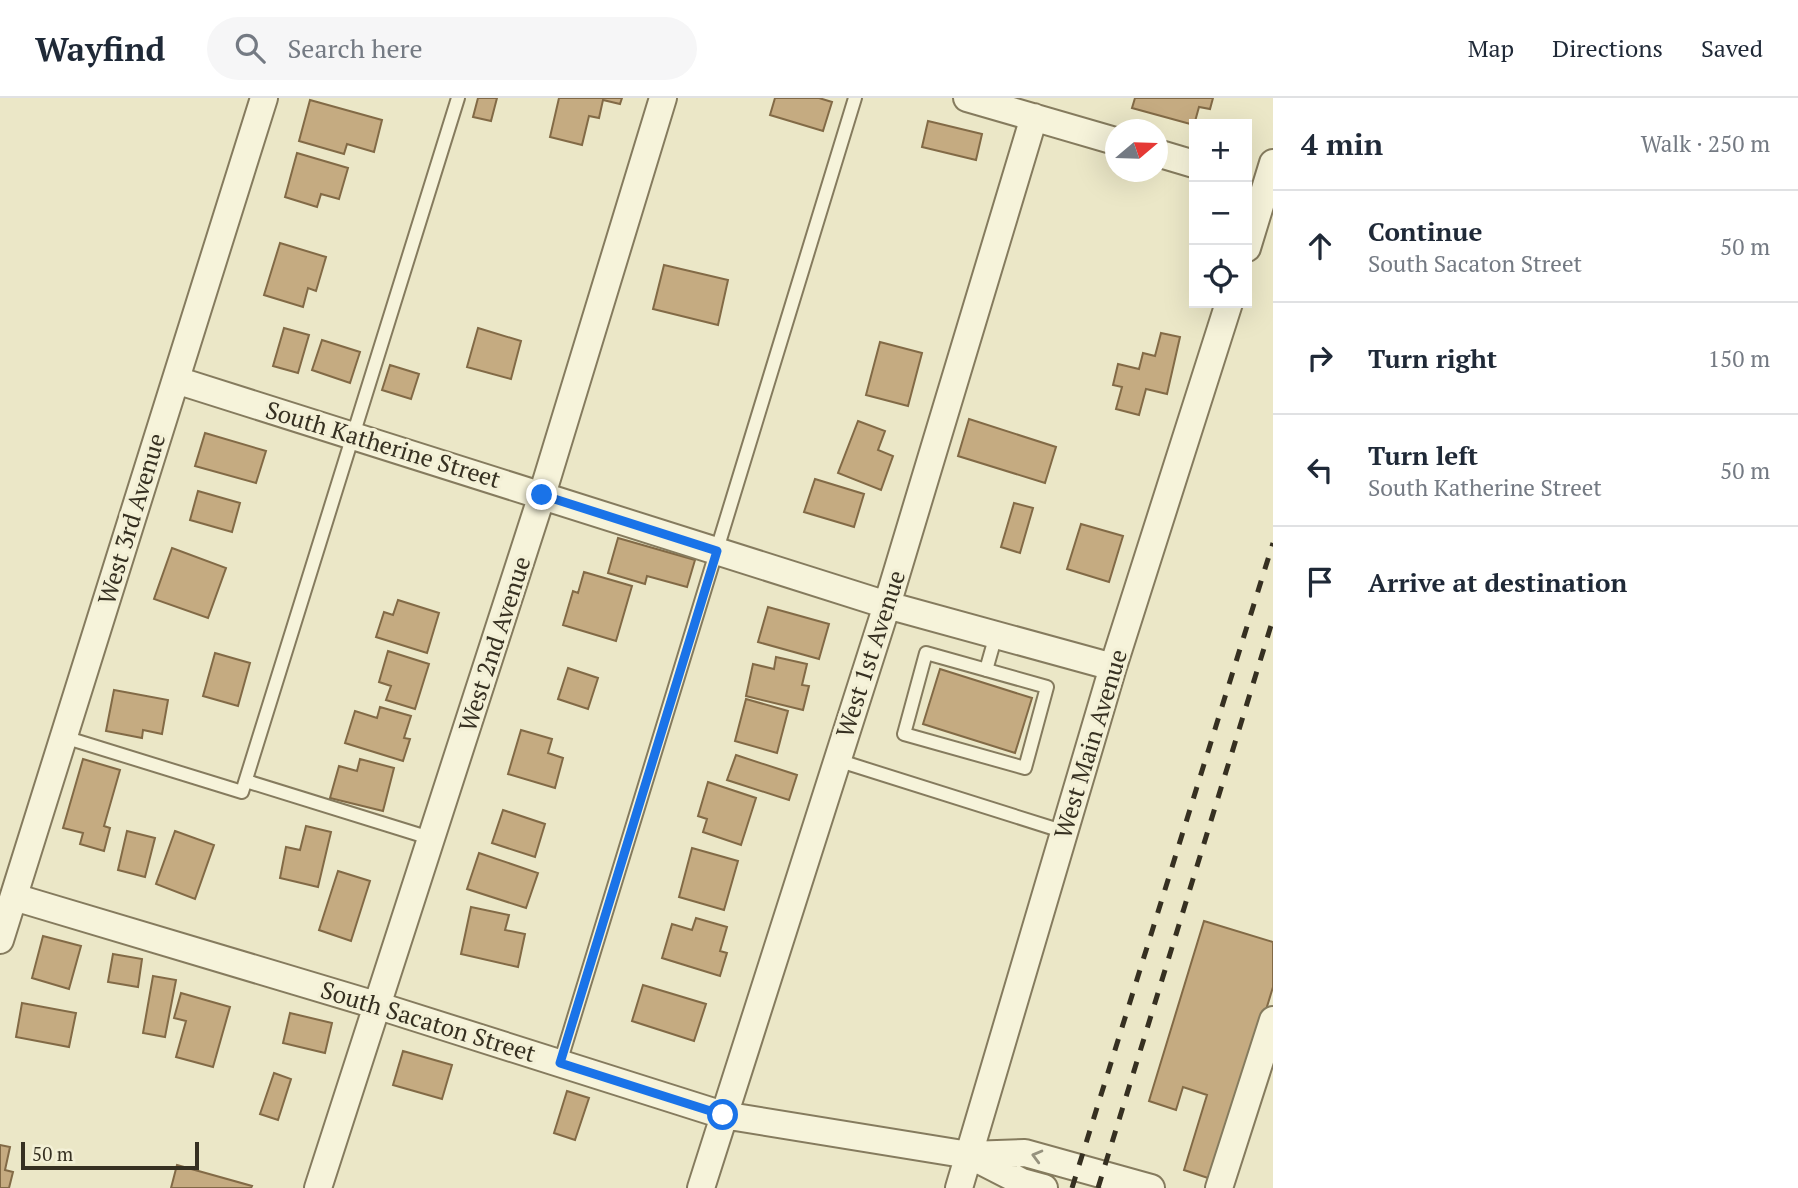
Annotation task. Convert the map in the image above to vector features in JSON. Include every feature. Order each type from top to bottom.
[{"type":"street","name":"West 3rd Avenue","points":[[0,940],[264,98]]},
{"type":"street","name":"West 2nd Avenue","points":[[318,1188],[542,495],[663,98]]},
{"type":"street","points":[[967,98],[1105,138]]},
{"type":"street","name":"West 1st Avenue","points":[[701,1188],[887,605],[1034,117]]},
{"type":"street","points":[[1168,156],[1189,163]]},
{"type":"street","points":[[1248,245],[1262,176]]},
{"type":"street","name":"West Main Avenue","points":[[959,1188],[1113,667],[1227,308]]},
{"type":"street","name":"South Katherine Street","points":[[176,380],[887,605],[1113,667]]},
{"type":"street","name":"South Sacaton Street","points":[[14,897],[379,1006],[723,1115],[969,1155],[1025,1153],[1151,1188]]},
{"type":"street","points":[[1219,1188],[1273,1020]]},
{"type":"street","name":"South Sacaton Street","points":[[969,1155],[1022,1182],[1044,1188]]},
{"type":"lane","points":[[64,737],[243,792],[458,98]]},
{"type":"lane","points":[[560,1063],[855,98]]},
{"type":"lane","points":[[986,670],[996,635]]},
{"type":"lane","points":[[926,653],[986,670],[1046,687],[1024,768],[904,734],[926,653]]},
{"type":"lane","points":[[837,760],[1065,832]]},
{"type":"lane","points":[[246,781],[433,839]]},
{"type":"building","points":[[478,98],[497,98],[491,121],[473,117]]},
{"type":"building","points":[[559,98],[622,98],[620,104],[603,100],[599,118],[589,116],[582,145],[550,137]]},
{"type":"building","points":[[775,98],[819,98],[832,102],[823,131],[770,115]]},
{"type":"building","points":[[1135,98],[1213,98],[1210,109],[1199,107],[1196,119],[1189,119],[1189,124],[1132,108]]},
{"type":"building","points":[[310,100],[382,120],[374,152],[347,144],[344,154],[299,141]]},
{"type":"building","points":[[928,121],[982,134],[976,160],[922,147]]},
{"type":"building","points":[[297,153],[348,168],[339,199],[321,194],[317,207],[285,197]]},
{"type":"building","points":[[280,243],[326,257],[316,291],[308,288],[303,307],[264,295]]},
{"type":"building","points":[[664,265],[728,280],[718,325],[653,309]]},
{"type":"building","points":[[284,328],[309,335],[298,373],[273,366]]},
{"type":"building","points":[[478,328],[521,341],[511,379],[467,367]]},
{"type":"building","points":[[1161,333],[1180,337],[1167,394],[1146,389],[1139,415],[1116,409],[1122,387],[1113,385],[1118,364],[1139,369],[1143,353],[1155,356]]},
{"type":"building","points":[[322,340],[360,352],[350,383],[312,370]]},
{"type":"building","points":[[880,342],[922,353],[908,406],[866,395]]},
{"type":"building","points":[[390,365],[419,374],[411,399],[382,390]]},
{"type":"building","points":[[969,419],[1056,447],[1045,483],[958,456]]},
{"type":"building","points":[[858,421],[885,431],[878,450],[893,456],[881,490],[838,473]]},
{"type":"building","points":[[205,433],[266,451],[256,483],[195,466]]},
{"type":"building","points":[[815,479],[864,494],[854,527],[804,512]]},
{"type":"building","points":[[198,491],[240,503],[232,532],[190,520]]},
{"type":"building","points":[[1014,503],[1033,508],[1020,553],[1001,547]]},
{"type":"building","points":[[1081,524],[1123,536],[1109,582],[1067,569]]},
{"type":"building","points":[[618,538],[695,560],[687,587],[647,576],[645,584],[608,573]]},
{"type":"building","points":[[172,548],[226,568],[208,618],[154,599]]},
{"type":"building","points":[[584,572],[632,586],[616,641],[563,625],[573,591],[578,593]]},
{"type":"building","points":[[398,600],[439,613],[427,653],[376,637],[384,612],[393,615]]},
{"type":"building","points":[[768,607],[829,624],[819,659],[758,642]]},
{"type":"building","points":[[388,651],[429,664],[415,709],[386,700],[391,686],[379,682]]},
{"type":"building","points":[[215,653],[250,663],[238,706],[203,696]]},
{"type":"building","points":[[776,657],[807,664],[802,685],[809,686],[803,710],[746,696],[753,664],[774,669]]},
{"type":"building","points":[[568,668],[598,678],[588,709],[558,699]]},
{"type":"building","points":[[940,669],[1032,698],[1015,753],[923,724]]},
{"type":"building","points":[[114,690],[168,700],[162,734],[143,730],[142,738],[106,731]]},
{"type":"building","points":[[746,699],[788,711],[777,753],[735,741]]},
{"type":"building","points":[[380,707],[411,716],[404,738],[410,739],[403,761],[345,743],[355,711],[377,718]]},
{"type":"building","points":[[521,730],[552,739],[548,753],[563,758],[555,788],[508,774]]},
{"type":"building","points":[[736,755],[797,775],[789,800],[727,780]]},
{"type":"building","points":[[83,759],[120,770],[104,826],[110,828],[104,851],[80,844],[83,833],[63,828]]},
{"type":"building","points":[[360,759],[394,768],[383,811],[330,798],[339,766],[357,771]]},
{"type":"building","points":[[708,782],[756,798],[741,845],[703,832],[707,819],[698,816]]},
{"type":"building","points":[[503,810],[545,824],[535,857],[492,843]]},
{"type":"building","points":[[306,826],[331,832],[318,887],[280,878],[286,847],[300,850]]},
{"type":"building","points":[[127,831],[155,838],[145,877],[118,870]]},
{"type":"building","points":[[175,831],[214,845],[195,899],[156,884]]},
{"type":"building","points":[[692,848],[738,861],[724,910],[679,897]]},
{"type":"building","points":[[479,853],[538,873],[526,908],[467,889]]},
{"type":"building","points":[[338,871],[370,881],[351,941],[319,930]]},
{"type":"building","points":[[471,907],[509,915],[505,930],[525,934],[518,967],[461,954]]},
{"type":"building","points":[[696,918],[727,927],[720,951],[727,953],[720,976],[662,958],[672,924],[692,930]]},
{"type":"building","points":[[1204,921],[1273,942],[1273,987],[1214,1180],[1184,1170],[1207,1095],[1183,1087],[1176,1110],[1149,1101]]},
{"type":"building","points":[[43,936],[81,946],[69,989],[32,978]]},
{"type":"building","points":[[113,954],[142,959],[138,987],[108,982]]},
{"type":"building","points":[[153,976],[176,980],[165,1037],[143,1033]]},
{"type":"building","points":[[643,985],[706,1004],[694,1041],[632,1021]]},
{"type":"building","points":[[181,993],[230,1007],[213,1067],[176,1057],[186,1021],[174,1018]]},
{"type":"building","points":[[22,1003],[76,1013],[69,1047],[16,1037]]},
{"type":"building","points":[[290,1013],[332,1023],[325,1053],[283,1043]]},
{"type":"building","points":[[403,1051],[452,1065],[442,1099],[393,1085]]},
{"type":"building","points":[[274,1073],[291,1079],[278,1120],[260,1114]]},
{"type":"building","points":[[567,1091],[589,1098],[575,1140],[554,1133]]},
{"type":"building","points":[[0,1145],[10,1147],[5,1170],[13,1172],[9,1188],[0,1188]]},
{"type":"building","points":[[177,1165],[252,1186],[171,1188]]},
{"type":"railway","points":[[1072,1188],[1273,543]]},
{"type":"railway","points":[[1098,1188],[1273,619]]},
{"type":"route","points":[[542,495],[717,551],[560,1063],[723,1115]]}]
